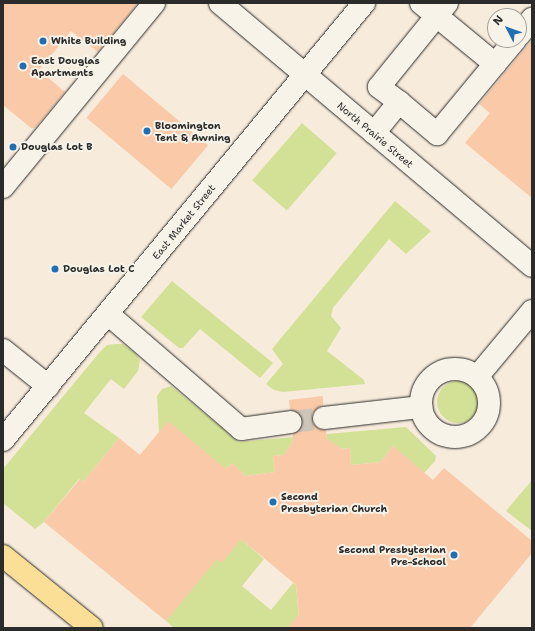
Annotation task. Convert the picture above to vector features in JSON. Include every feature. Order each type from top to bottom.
[{"type":"main road","points":[[3,556],[92,628]]},
{"type":"street","points":[[3,188],[154,3]]},
{"type":"street","name":"North Prairie Street","points":[[220,3],[532,266]]},
{"type":"street","name":"East Market Street","points":[[3,440],[364,3]]},
{"type":"street","points":[[495,64],[435,7],[379,87],[437,134],[508,48]]},
{"type":"street","points":[[374,134],[399,102]]},
{"type":"street","points":[[477,377],[532,311]]},
{"type":"street","points":[[108,314],[241,429],[291,422]]},
{"type":"street","points":[[3,350],[48,386]]},
{"type":"street","points":[[461,369],[477,377],[487,388],[489,411],[485,422],[472,433],[455,438],[444,436],[434,431],[426,422],[421,407],[424,389],[430,380],[439,373],[461,369]]},
{"type":"street","points":[[324,418],[421,407]]},
{"type":"green space","points":[[302,123],[337,153],[287,211],[252,180]]},
{"type":"green space","points":[[395,201],[431,231],[406,254],[389,239],[333,308],[331,316],[341,328],[327,351],[364,380],[365,384],[283,392],[274,390],[266,384],[283,364],[272,349]]},
{"type":"green space","points":[[172,281],[273,363],[260,378],[200,329],[183,348],[179,348],[141,317]]},
{"type":"green space","points":[[123,344],[135,353],[140,360],[138,371],[124,389],[111,379],[84,413],[119,438],[83,482],[79,479],[44,522],[35,529],[3,503],[3,469],[99,353],[107,345]]},
{"type":"green space","points":[[458,381],[473,387],[479,402],[473,417],[458,423],[443,417],[437,402],[443,387]]},
{"type":"green space","points":[[171,386],[239,442],[293,437],[293,441],[284,455],[273,456],[275,472],[246,476],[232,463],[226,469],[159,432],[157,396],[162,389]]},
{"type":"green space","points":[[406,427],[436,456],[435,461],[424,473],[393,446],[381,462],[351,465],[350,448],[340,449],[327,439],[327,434]]},
{"type":"green space","points":[[532,480],[532,531],[506,511]]},
{"type":"green space","points":[[241,539],[264,559],[242,586],[271,610],[293,583],[296,585],[299,618],[287,628],[174,628],[166,621],[196,573]]},
{"type":"building","name":"East Douglas Apartments","points":[[3,3],[138,3],[98,52],[71,31],[39,70],[65,92],[35,128],[31,128],[3,105]]},
{"type":"building","points":[[532,40],[532,198],[465,143],[490,113],[479,104],[525,48],[527,48]]},
{"type":"building","name":"Bloomington Tent & Awning","points":[[123,74],[208,145],[171,189],[86,118]]},
{"type":"building","name":"Second Presbyterian Church","points":[[323,396],[323,405],[312,413],[314,425],[326,430],[327,439],[342,449],[350,448],[351,465],[381,462],[393,446],[433,480],[444,468],[532,541],[532,553],[470,628],[287,628],[299,615],[296,585],[241,539],[222,563],[217,559],[166,621],[44,522],[80,479],[83,482],[119,438],[140,455],[168,421],[226,469],[232,463],[246,476],[275,472],[273,456],[284,455],[293,441],[293,434],[303,426],[301,415],[290,410],[289,400]]},
{"type":"tunnel","points":[[291,422],[324,418]]},
{"type":"place","name":"White Building","points":[[43,41]]},
{"type":"place","name":"East Douglas Apartments","points":[[23,66]]},
{"type":"place","name":"Bloomington Tent & Awning","points":[[147,131]]},
{"type":"place","name":"Douglas Lot B","points":[[13,147]]},
{"type":"place","name":"Douglas Lot C","points":[[55,269]]},
{"type":"place","name":"Second Presbyterian Church","points":[[273,502]]},
{"type":"place","name":"Second Presbyterian Pre-School","points":[[454,555]]}]
